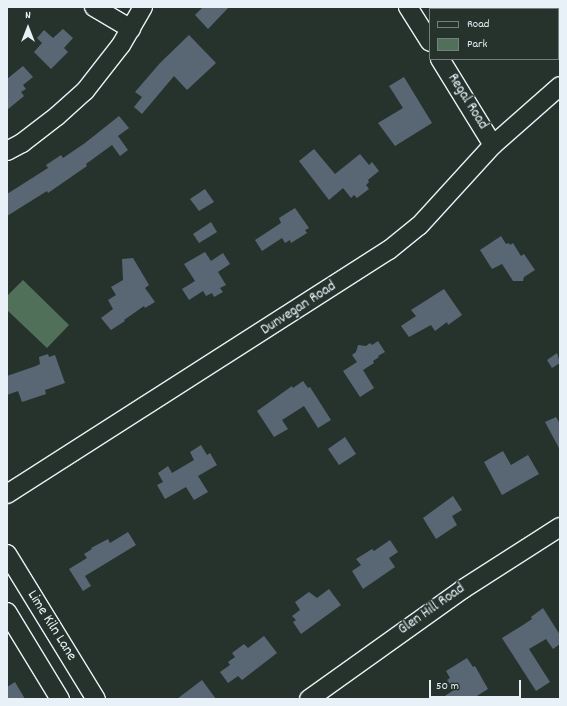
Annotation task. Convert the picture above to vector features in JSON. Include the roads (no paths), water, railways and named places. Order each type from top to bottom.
[{"type":"street","points":[[94,7],[131,29]]},
{"type":"street","points":[[7,151],[22,143],[58,116],[85,91],[110,60],[131,29],[143,7]]},
{"type":"street","points":[[408,7],[429,40]]},
{"type":"street","name":"Regal Road","points":[[441,60],[493,145]]},
{"type":"street","name":"Dunvegan Road","points":[[7,494],[389,250],[422,223],[493,145],[560,86]]},
{"type":"street","name":"Glen Hill Road","points":[[309,699],[463,589],[560,527]]},
{"type":"street","name":"Lime Kiln Lane","points":[[7,554],[96,699]]},
{"type":"street","points":[[7,612],[60,699]]}]
